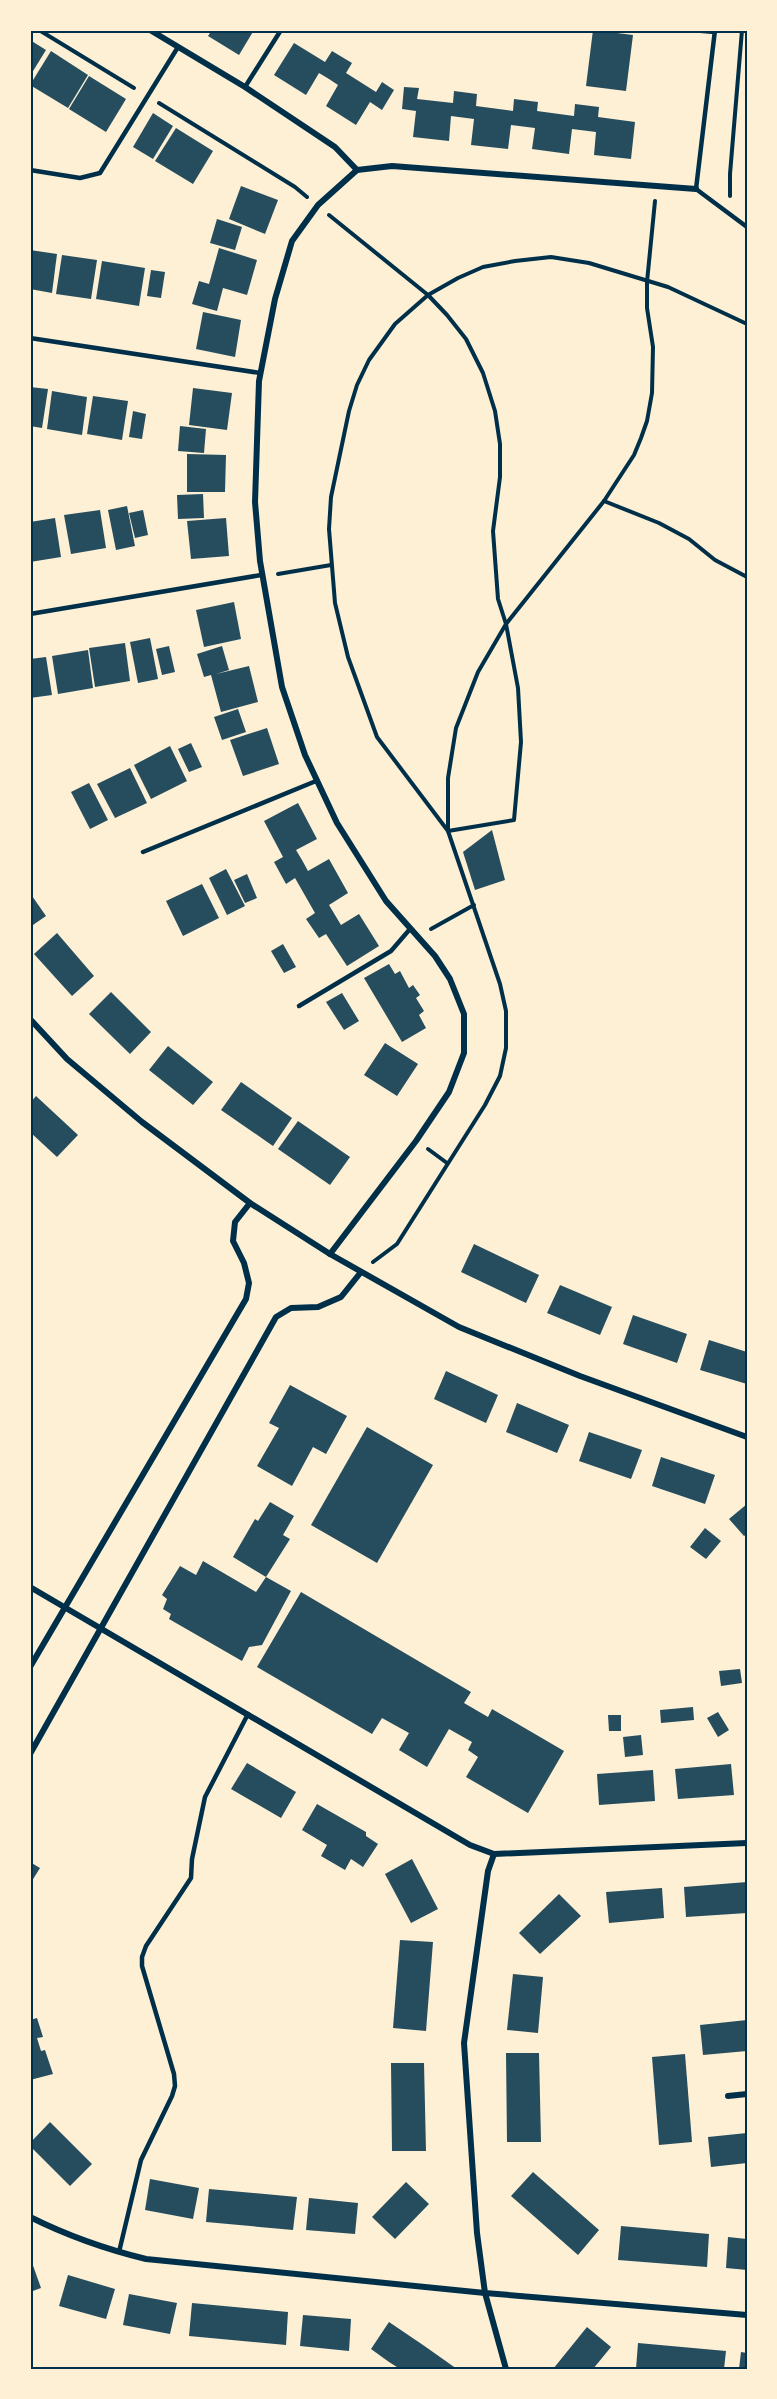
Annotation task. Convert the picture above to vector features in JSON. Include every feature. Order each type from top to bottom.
[{"type":"street","points":[[150,30],[245,87],[335,147],[357,170]]},
{"type":"street","points":[[330,1254],[416,1141],[448,1092],[464,1053],[464,1014],[450,979],[435,956],[386,901],[337,823],[316,781],[282,687],[261,575],[255,502],[260,373],[275,299],[292,241],[318,206],[357,170],[392,166],[696,189]]},
{"type":"street","points":[[30,1019],[67,1059],[117,1101],[250,1203],[330,1254],[459,1327],[590,1380],[747,1437]]},
{"type":"street","points":[[30,1667],[246,1299],[249,1282],[244,1263],[233,1241],[236,1222],[250,1203]]},
{"type":"street","points":[[30,1754],[276,1317],[291,1308],[318,1306],[341,1297],[361,1272]]},
{"type":"street","points":[[30,1587],[470,1845],[494,1854],[747,1843]]},
{"type":"street","points":[[494,1854],[488,1871],[464,2043],[477,2233],[485,2292],[506,2369]]},
{"type":"street","points":[[728,2096],[747,2094]]},
{"type":"street","points":[[30,2217],[66,2235],[146,2259],[485,2292],[747,2314]]},
{"type":"lane","points":[[245,87],[281,30]]},
{"type":"lane","points":[[691,30],[715,31],[696,189],[747,227]]},
{"type":"lane","points":[[30,170],[80,178],[100,173],[178,47]]},
{"type":"lane","points":[[30,338],[260,373]]},
{"type":"lane","points":[[30,614],[261,575]]},
{"type":"lane","points":[[143,852],[316,781]]},
{"type":"lane","points":[[299,1006],[391,951],[410,929]]},
{"type":"lane","points":[[119,2252],[141,2160],[175,2086],[174,2074],[142,1966],[142,1957],[153,1932],[191,1878],[192,1859],[205,1797],[249,1714]]},
{"type":"path","points":[[39,30],[295,187],[428,294],[466,339],[483,373],[495,411],[500,444],[500,477],[493,531],[498,599],[506,624],[518,688],[521,742],[514,820],[448,831]]},
{"type":"path","points":[[723,208],[731,195],[730,174],[742,30]]},
{"type":"path","points":[[448,831],[448,778],[456,728],[477,672],[506,624],[603,501],[634,455],[647,421],[652,393],[652,347],[647,308],[647,282],[656,185]]},
{"type":"path","points":[[361,1272],[397,1244],[485,1105],[500,1076],[506,1048],[506,1011],[500,984],[448,831],[377,737],[348,657],[335,603],[331,565],[331,497],[349,411],[357,385],[369,360],[395,324],[428,294],[483,267],[515,261],[551,257],[589,262],[668,287],[747,324]]},
{"type":"path","points":[[603,501],[659,523],[689,539],[715,560],[747,577]]},
{"type":"path","points":[[261,575],[282,574],[331,565]]},
{"type":"path","points":[[418,937],[474,905]]},
{"type":"path","points":[[416,1141],[447,1163]]},
{"type":"building","points":[[212,30],[254,30],[239,55],[208,36]]},
{"type":"building","points":[[593,30],[633,35],[626,91],[586,86]]},
{"type":"building","points":[[30,40],[46,50],[30,76]]},
{"type":"building","points":[[294,43],[325,62],[332,51],[352,63],[346,73],[376,92],[382,82],[394,90],[382,110],[370,102],[356,125],[326,106],[338,85],[329,79],[319,73],[306,95],[274,75]]},
{"type":"building","points":[[51,51],[88,75],[68,108],[30,85]]},
{"type":"building","points":[[89,76],[126,99],[106,132],[69,109]]},
{"type":"building","points":[[404,87],[419,88],[417,99],[453,103],[454,91],[477,94],[476,106],[513,111],[514,99],[538,102],[537,111],[574,116],[575,104],[599,107],[598,117],[635,122],[631,159],[594,155],[596,132],[572,129],[569,154],[532,149],[535,128],[511,125],[508,149],[471,145],[474,119],[451,116],[449,141],[413,137],[416,111],[402,109]]},
{"type":"building","points":[[153,113],[173,126],[153,159],[133,147]]},
{"type":"building","points":[[176,128],[213,151],[193,184],[155,161]]},
{"type":"building","points":[[241,186],[278,200],[265,234],[229,219]]},
{"type":"building","points":[[217,219],[242,227],[235,250],[210,243]]},
{"type":"building","points":[[219,248],[257,260],[247,295],[223,288],[217,311],[192,304],[199,281],[209,284]]},
{"type":"building","points":[[30,250],[57,254],[52,293],[30,289]]},
{"type":"building","points":[[62,255],[97,260],[91,299],[56,294]]},
{"type":"building","points":[[102,261],[145,268],[139,306],[96,299]]},
{"type":"building","points":[[151,270],[165,272],[161,298],[147,296]]},
{"type":"building","points":[[203,312],[241,320],[235,357],[196,349]]},
{"type":"building","points":[[30,387],[48,389],[42,428],[30,426]]},
{"type":"building","points":[[193,388],[232,393],[227,430],[189,425]]},
{"type":"building","points":[[52,391],[87,397],[82,435],[47,429]]},
{"type":"building","points":[[93,396],[128,401],[122,440],[87,434]]},
{"type":"building","points":[[133,411],[146,414],[142,439],[129,437]]},
{"type":"building","points":[[180,426],[206,429],[204,453],[178,451]]},
{"type":"building","points":[[187,454],[226,455],[225,492],[187,492]]},
{"type":"building","points":[[203,494],[204,518],[178,519],[177,495]]},
{"type":"building","points":[[127,506],[135,546],[116,550],[108,510]]},
{"type":"building","points":[[100,510],[106,548],[71,554],[64,515]]},
{"type":"building","points":[[143,510],[148,535],[135,538],[129,513]]},
{"type":"building","points":[[55,518],[61,557],[30,562],[30,522]]},
{"type":"building","points":[[226,518],[229,556],[191,559],[187,521]]},
{"type":"building","points":[[234,602],[241,639],[204,647],[196,610]]},
{"type":"building","points":[[150,638],[158,679],[138,683],[130,642]]},
{"type":"building","points":[[125,643],[130,681],[95,687],[89,648]]},
{"type":"building","points":[[169,646],[175,672],[162,675],[156,649]]},
{"type":"building","points":[[222,646],[229,670],[216,674],[249,666],[258,702],[221,712],[211,675],[204,677],[197,654]]},
{"type":"building","points":[[88,650],[93,688],[58,694],[52,656]]},
{"type":"building","points":[[46,657],[52,695],[30,698],[30,659]]},
{"type":"building","points":[[238,709],[246,732],[222,740],[214,717]]},
{"type":"building","points":[[267,728],[279,764],[243,776],[230,740]]},
{"type":"building","points":[[191,743],[202,767],[189,772],[178,749]]},
{"type":"building","points":[[170,746],[187,781],[151,799],[134,765]]},
{"type":"building","points":[[130,768],[147,803],[115,818],[97,784]]},
{"type":"building","points":[[89,783],[108,820],[90,829],[71,792]]},
{"type":"building","points":[[298,803],[317,839],[296,850],[308,871],[329,859],[348,893],[329,905],[341,925],[359,914],[379,946],[347,966],[326,934],[319,938],[306,919],[315,913],[295,878],[286,884],[274,862],[283,857],[264,821]]},
{"type":"building","points":[[492,830],[505,880],[475,890],[463,852]]},
{"type":"building","points":[[226,869],[245,906],[227,915],[209,878]]},
{"type":"building","points":[[247,874],[257,898],[245,903],[234,880]]},
{"type":"building","points":[[202,884],[219,918],[183,936],[166,901]]},
{"type":"building","points":[[30,893],[46,916],[30,927]]},
{"type":"building","points":[[57,933],[94,976],[72,996],[34,954]]},
{"type":"building","points":[[283,944],[296,967],[284,973],[271,951]]},
{"type":"building","points":[[389,964],[395,974],[400,971],[409,988],[413,985],[420,995],[416,998],[424,1011],[419,1015],[426,1028],[402,1042],[364,978]]},
{"type":"building","points":[[111,992],[151,1032],[130,1054],[89,1014]]},
{"type":"building","points":[[342,993],[359,1021],[344,1030],[326,1002]]},
{"type":"building","points":[[385,1043],[418,1064],[397,1096],[364,1075]]},
{"type":"building","points":[[168,1046],[213,1082],[193,1105],[149,1070]]},
{"type":"building","points":[[241,1082],[292,1118],[273,1146],[221,1110]]},
{"type":"building","points":[[36,1096],[78,1135],[57,1157],[30,1132],[30,1103]]},
{"type":"building","points":[[298,1121],[350,1157],[330,1185],[278,1149]]},
{"type":"building","points":[[474,1244],[539,1275],[526,1303],[461,1272]]},
{"type":"building","points":[[560,1285],[612,1307],[600,1335],[547,1313]]},
{"type":"building","points":[[633,1315],[687,1334],[677,1363],[623,1344]]},
{"type":"building","points":[[709,1340],[747,1352],[747,1384],[700,1370]]},
{"type":"building","points":[[446,1371],[498,1395],[486,1423],[434,1399]]},
{"type":"building","points":[[290,1385],[347,1416],[326,1454],[313,1447],[292,1486],[257,1466],[279,1428],[269,1423]]},
{"type":"building","points":[[517,1403],[569,1425],[557,1453],[506,1432]]},
{"type":"building","points":[[367,1427],[433,1465],[377,1563],[311,1525]]},
{"type":"building","points":[[589,1432],[642,1450],[631,1479],[579,1461]]},
{"type":"building","points":[[661,1457],[715,1475],[705,1504],[652,1486]]},
{"type":"building","points":[[270,1502],[294,1516],[283,1535],[290,1539],[266,1577],[233,1557],[255,1519],[258,1521]]},
{"type":"building","points":[[747,1504],[747,1534],[744,1536],[729,1519]]},
{"type":"building","points":[[705,1528],[721,1541],[706,1559],[690,1547]]},
{"type":"building","points":[[203,1561],[256,1592],[266,1577],[291,1591],[262,1645],[249,1647],[242,1661],[169,1619],[171,1614],[163,1609],[167,1599],[162,1595],[180,1566],[196,1575]]},
{"type":"building","points":[[301,1592],[471,1692],[464,1703],[488,1717],[492,1709],[564,1751],[528,1813],[466,1777],[478,1757],[468,1750],[472,1742],[449,1729],[427,1767],[399,1750],[409,1733],[382,1718],[372,1734],[257,1667]]},
{"type":"building","points":[[740,1669],[742,1683],[721,1686],[719,1671]]},
{"type":"building","points":[[693,1707],[694,1720],[661,1723],[660,1710]]},
{"type":"building","points":[[718,1712],[729,1730],[718,1737],[707,1718]]},
{"type":"building","points":[[608,1715],[621,1715],[621,1731],[609,1731]]},
{"type":"building","points":[[641,1735],[643,1755],[625,1757],[623,1737]]},
{"type":"building","points":[[247,1763],[296,1792],[281,1818],[231,1789]]},
{"type":"building","points":[[731,1764],[734,1795],[678,1799],[675,1769]]},
{"type":"building","points":[[653,1770],[655,1801],[599,1805],[597,1774]]},
{"type":"building","points":[[317,1804],[366,1832],[366,1836],[378,1844],[363,1867],[351,1859],[345,1870],[321,1856],[327,1845],[302,1830]]},
{"type":"building","points":[[412,1859],[438,1909],[411,1923],[385,1874]]},
{"type":"building","points":[[30,1862],[40,1868],[30,1884]]},
{"type":"building","points":[[747,1882],[747,1913],[686,1917],[684,1887]]},
{"type":"building","points":[[662,1888],[664,1918],[609,1923],[606,1892]]},
{"type":"building","points":[[559,1894],[581,1916],[540,1954],[519,1933]]},
{"type":"building","points":[[400,1940],[433,1942],[426,2031],[393,2028]]},
{"type":"building","points":[[513,1974],[543,1977],[538,2033],[507,2030]]},
{"type":"building","points":[[37,2018],[43,2037],[37,2038],[41,2051],[45,2050],[53,2074],[30,2080],[30,2020]]},
{"type":"building","points":[[747,2020],[747,2051],[703,2055],[700,2025]]},
{"type":"building","points":[[506,2053],[539,2053],[541,2142],[507,2142]]},
{"type":"building","points":[[685,2054],[692,2142],[659,2145],[652,2057]]},
{"type":"building","points":[[391,2063],[424,2063],[426,2151],[392,2151]]},
{"type":"building","points":[[50,2122],[92,2164],[70,2186],[30,2146],[30,2143]]},
{"type":"building","points":[[747,2133],[747,2163],[711,2167],[708,2137]]},
{"type":"building","points":[[533,2172],[599,2230],[578,2255],[511,2196]]},
{"type":"building","points":[[150,2179],[199,2188],[193,2219],[145,2210]]},
{"type":"building","points":[[406,2182],[429,2204],[395,2239],[372,2217]]},
{"type":"building","points":[[209,2189],[297,2197],[293,2230],[206,2222]]},
{"type":"building","points":[[309,2198],[358,2203],[355,2234],[306,2230]]},
{"type":"building","points":[[621,2226],[709,2234],[707,2267],[618,2260]]},
{"type":"building","points":[[728,2237],[747,2239],[747,2270],[726,2268]]},
{"type":"building","points":[[30,2257],[41,2288],[30,2292]]},
{"type":"building","points":[[68,2275],[115,2289],[106,2319],[59,2306]]},
{"type":"building","points":[[129,2294],[177,2303],[170,2334],[123,2325]]},
{"type":"building","points":[[192,2303],[288,2312],[286,2345],[189,2336]]},
{"type":"building","points":[[303,2315],[351,2319],[349,2351],[300,2346]]},
{"type":"building","points":[[389,2322],[457,2369],[400,2369],[389,2362],[371,2349]]},
{"type":"building","points":[[587,2327],[611,2347],[593,2369],[553,2369]]},
{"type":"building","points":[[638,2343],[726,2351],[724,2369],[636,2369]]},
{"type":"building","points":[[741,2352],[747,2353],[747,2369],[739,2369]]}]
